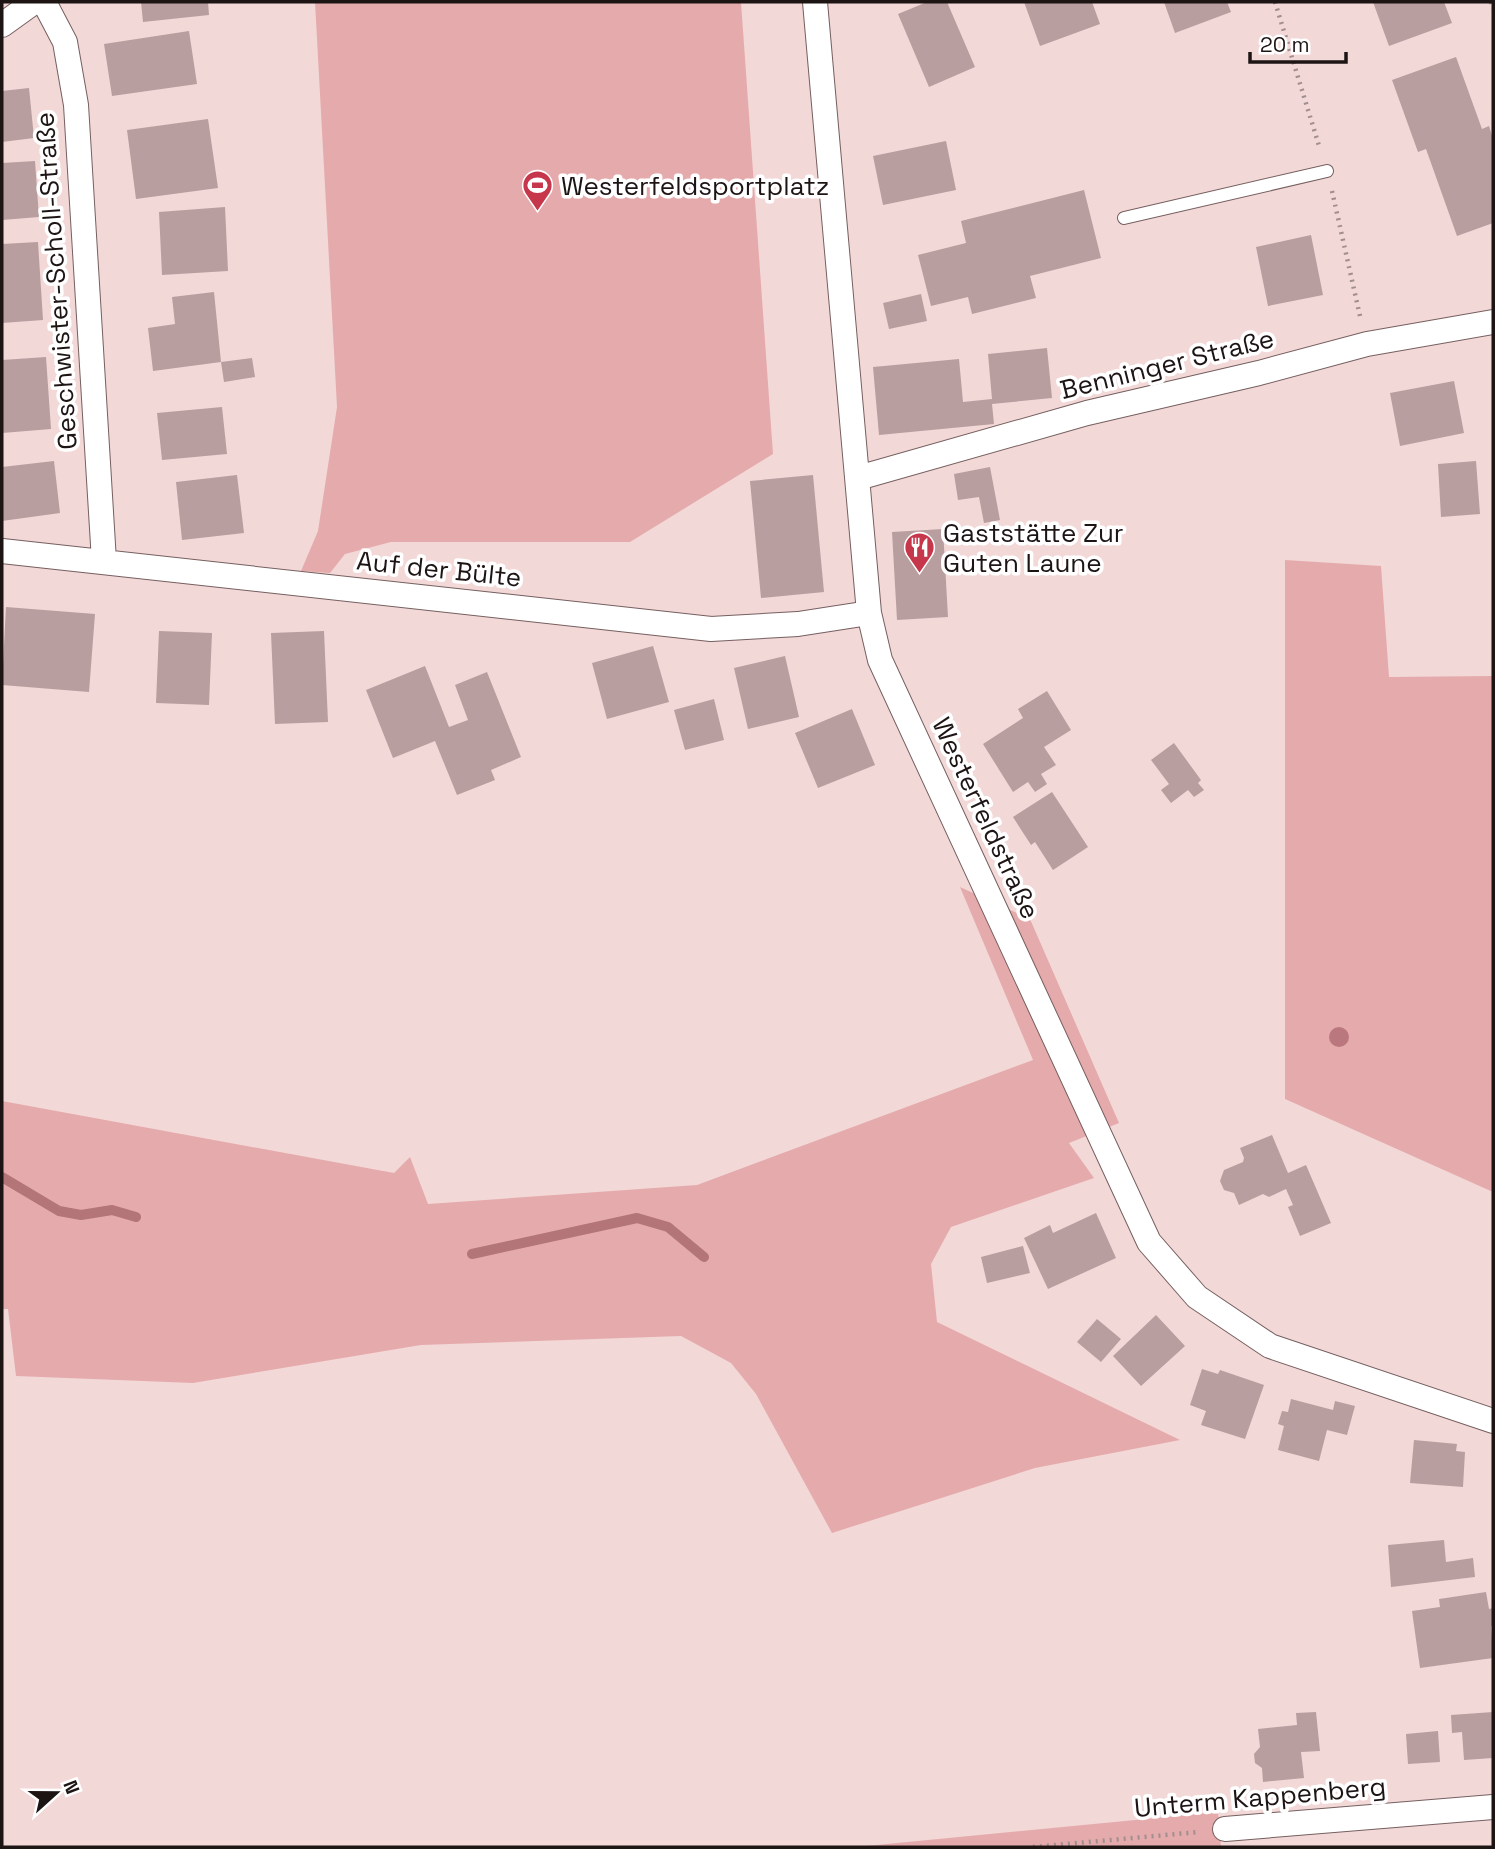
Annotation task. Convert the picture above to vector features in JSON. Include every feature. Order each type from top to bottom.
[{"type":"street","points":[[2,25],[34,2]]},
{"type":"street","name":"Geschwister-Scholl-Straße","points":[[44,2],[65,42],[76,105],[104,561]]},
{"type":"street","name":"Westerfeldstraße","points":[[815,2],[869,613],[880,660],[1149,1242],[1196,1297],[1270,1346],[1493,1421]]},
{"type":"street","name":"Benninger Straße","points":[[858,478],[1087,413],[1259,373],[1367,344],[1493,321]]},
{"type":"street","name":"Auf der Bülte","points":[[2,551],[711,629],[798,624],[869,613]]},
{"type":"street","name":"Unterm Kappenberg","points":[[1225,1829],[1493,1807]]},
{"type":"lane","points":[[1124,218],[1327,171]]},
{"type":"path","points":[[1275,2],[1327,171],[1367,344]]},
{"type":"path","points":[[1491,2],[1493,9]]},
{"type":"path","name":"Unterm Kappenberg","points":[[1033,1847],[1225,1829]]},
{"type":"shaded area","name":"Westerfeldsportplatz","points":[[315,2],[741,2],[773,454],[630,542],[391,542],[345,554],[330,573],[301,571],[318,531],[337,407]]},
{"type":"shaded area","points":[[1285,560],[1381,566],[1389,677],[1492,676],[1493,1192],[1285,1099]]},
{"type":"shaded area","points":[[960,887],[1030,919],[1119,1123],[1069,1143],[1094,1178],[951,1227],[931,1264],[937,1322],[1180,1440],[1035,1468],[832,1533],[756,1394],[731,1363],[681,1336],[421,1345],[193,1383],[16,1376],[8,1309],[2,1309],[2,1101],[394,1173],[410,1157],[428,1204],[697,1185],[1033,1060]]},
{"type":"shaded area","points":[[1218,1812],[1221,1847],[856,1847]]},
{"type":"building","points":[[141,2],[208,2],[209,15],[143,22]]},
{"type":"building","points":[[927,2],[947,2],[975,67],[929,87],[898,14]]},
{"type":"building","points":[[1024,2],[1092,2],[1100,24],[1040,46]]},
{"type":"building","points":[[1164,2],[1227,2],[1231,12],[1175,33]]},
{"type":"building","points":[[1373,2],[1444,2],[1452,23],[1389,46]]},
{"type":"building","points":[[189,31],[197,84],[112,96],[104,44]]},
{"type":"building","points":[[1456,57],[1482,129],[1489,126],[1493,139],[1493,223],[1457,236],[1426,149],[1418,152],[1392,80]]},
{"type":"building","points":[[29,88],[34,138],[2,142],[2,91]]},
{"type":"building","points":[[208,119],[218,188],[136,199],[127,130]]},
{"type":"building","points":[[946,141],[956,190],[883,205],[873,156]]},
{"type":"building","points":[[35,161],[39,217],[2,220],[2,163]]},
{"type":"building","points":[[1084,190],[1101,258],[1030,276],[1036,298],[972,314],[968,297],[931,306],[918,255],[966,243],[961,221]]},
{"type":"building","points":[[225,207],[228,271],[162,275],[159,212]]},
{"type":"building","points":[[1311,235],[1323,295],[1268,306],[1256,247]]},
{"type":"building","points":[[38,242],[43,320],[2,323],[2,244]]},
{"type":"building","points":[[214,292],[221,362],[153,371],[148,328],[175,324],[172,297]]},
{"type":"building","points":[[921,294],[927,321],[889,329],[883,303]]},
{"type":"building","points":[[1047,348],[1052,398],[992,404],[994,424],[879,435],[873,367],[959,359],[963,402],[992,399],[988,354]]},
{"type":"building","points":[[46,357],[51,429],[2,433],[2,360]]},
{"type":"building","points":[[252,358],[255,377],[224,382],[221,362]]},
{"type":"building","points":[[1454,381],[1464,433],[1400,446],[1390,393]]},
{"type":"building","points":[[222,407],[227,454],[162,460],[157,413]]},
{"type":"building","points":[[54,461],[60,513],[2,521],[2,467]]},
{"type":"building","points":[[1476,461],[1480,514],[1441,517],[1438,464]]},
{"type":"building","points":[[990,467],[1000,520],[984,523],[979,497],[958,500],[954,474]]},
{"type":"building","points":[[237,475],[244,533],[182,540],[176,482]]},
{"type":"building","points":[[813,475],[824,592],[761,598],[750,481]]},
{"type":"building","name":"Gaststätte Zur Guten Laune","points":[[943,529],[948,617],[897,620],[892,532]]},
{"type":"building","points":[[6,607],[95,614],[89,692],[2,685]]},
{"type":"building","points":[[159,631],[212,633],[209,705],[156,703]]},
{"type":"building","points":[[324,631],[328,722],[275,724],[271,633]]},
{"type":"building","points":[[653,646],[669,702],[607,719],[592,663]]},
{"type":"building","points":[[785,656],[799,717],[748,729],[734,668]]},
{"type":"building","points":[[425,666],[449,727],[468,720],[455,685],[487,672],[521,757],[491,770],[495,780],[457,795],[435,741],[393,758],[366,690]]},
{"type":"building","points":[[1047,691],[1071,730],[1044,747],[1056,765],[1041,774],[1047,784],[1035,792],[1028,782],[1013,792],[983,744],[1023,718],[1018,709]]},
{"type":"building","points":[[714,699],[724,740],[685,750],[674,710]]},
{"type":"building","points":[[852,709],[875,765],[818,788],[795,733]]},
{"type":"building","points":[[1174,743],[1201,780],[1198,783],[1204,790],[1194,797],[1188,790],[1171,803],[1161,790],[1169,784],[1151,760]]},
{"type":"building","points":[[1052,792],[1088,847],[1053,870],[1035,842],[1031,845],[1013,817]]},
{"type":"building","points":[[1272,1135],[1288,1173],[1306,1165],[1331,1223],[1300,1236],[1288,1207],[1293,1205],[1286,1189],[1269,1197],[1263,1194],[1239,1205],[1234,1193],[1224,1190],[1220,1181],[1224,1170],[1243,1162],[1240,1148]]},
{"type":"building","points":[[1096,1213],[1116,1258],[1048,1289],[1024,1238],[1050,1225],[1053,1233]]},
{"type":"building","points":[[1023,1246],[1030,1273],[987,1283],[981,1257]]},
{"type":"building","points":[[1156,1315],[1185,1346],[1141,1386],[1113,1356]]},
{"type":"building","points":[[1097,1319],[1121,1339],[1101,1362],[1077,1342]]},
{"type":"building","points":[[1202,1369],[1218,1374],[1220,1370],[1264,1385],[1245,1439],[1201,1425],[1206,1411],[1190,1405]]},
{"type":"building","points":[[1291,1399],[1333,1410],[1335,1401],[1355,1406],[1347,1435],[1327,1430],[1319,1461],[1278,1450],[1284,1426],[1278,1424],[1282,1411],[1288,1412]]},
{"type":"building","points":[[1414,1440],[1457,1444],[1456,1451],[1465,1452],[1463,1487],[1410,1483]]},
{"type":"building","points":[[1444,1540],[1446,1562],[1473,1558],[1475,1577],[1391,1587],[1388,1545]]},
{"type":"building","points":[[1486,1592],[1489,1609],[1493,1608],[1493,1658],[1420,1668],[1412,1611],[1440,1607],[1439,1599]]},
{"type":"building","points":[[1316,1712],[1320,1751],[1301,1752],[1304,1778],[1263,1782],[1262,1768],[1255,1763],[1254,1754],[1260,1747],[1258,1729],[1297,1725],[1296,1713]]},
{"type":"building","points":[[1493,1712],[1493,1758],[1464,1760],[1462,1732],[1452,1733],[1451,1715]]},
{"type":"building","points":[[1438,1731],[1440,1762],[1408,1764],[1406,1734]]},
{"type":"waterway","points":[[2,1177],[59,1211],[81,1215],[112,1210],[136,1217]]},
{"type":"waterway","points":[[472,1254],[637,1218],[668,1227],[704,1257]]},
{"type":"place","name":"Westerfeldsportplatz","points":[[538,213]]},
{"type":"place","name":"Gaststätte Zur Guten Laune","points":[[920,575]]}]
